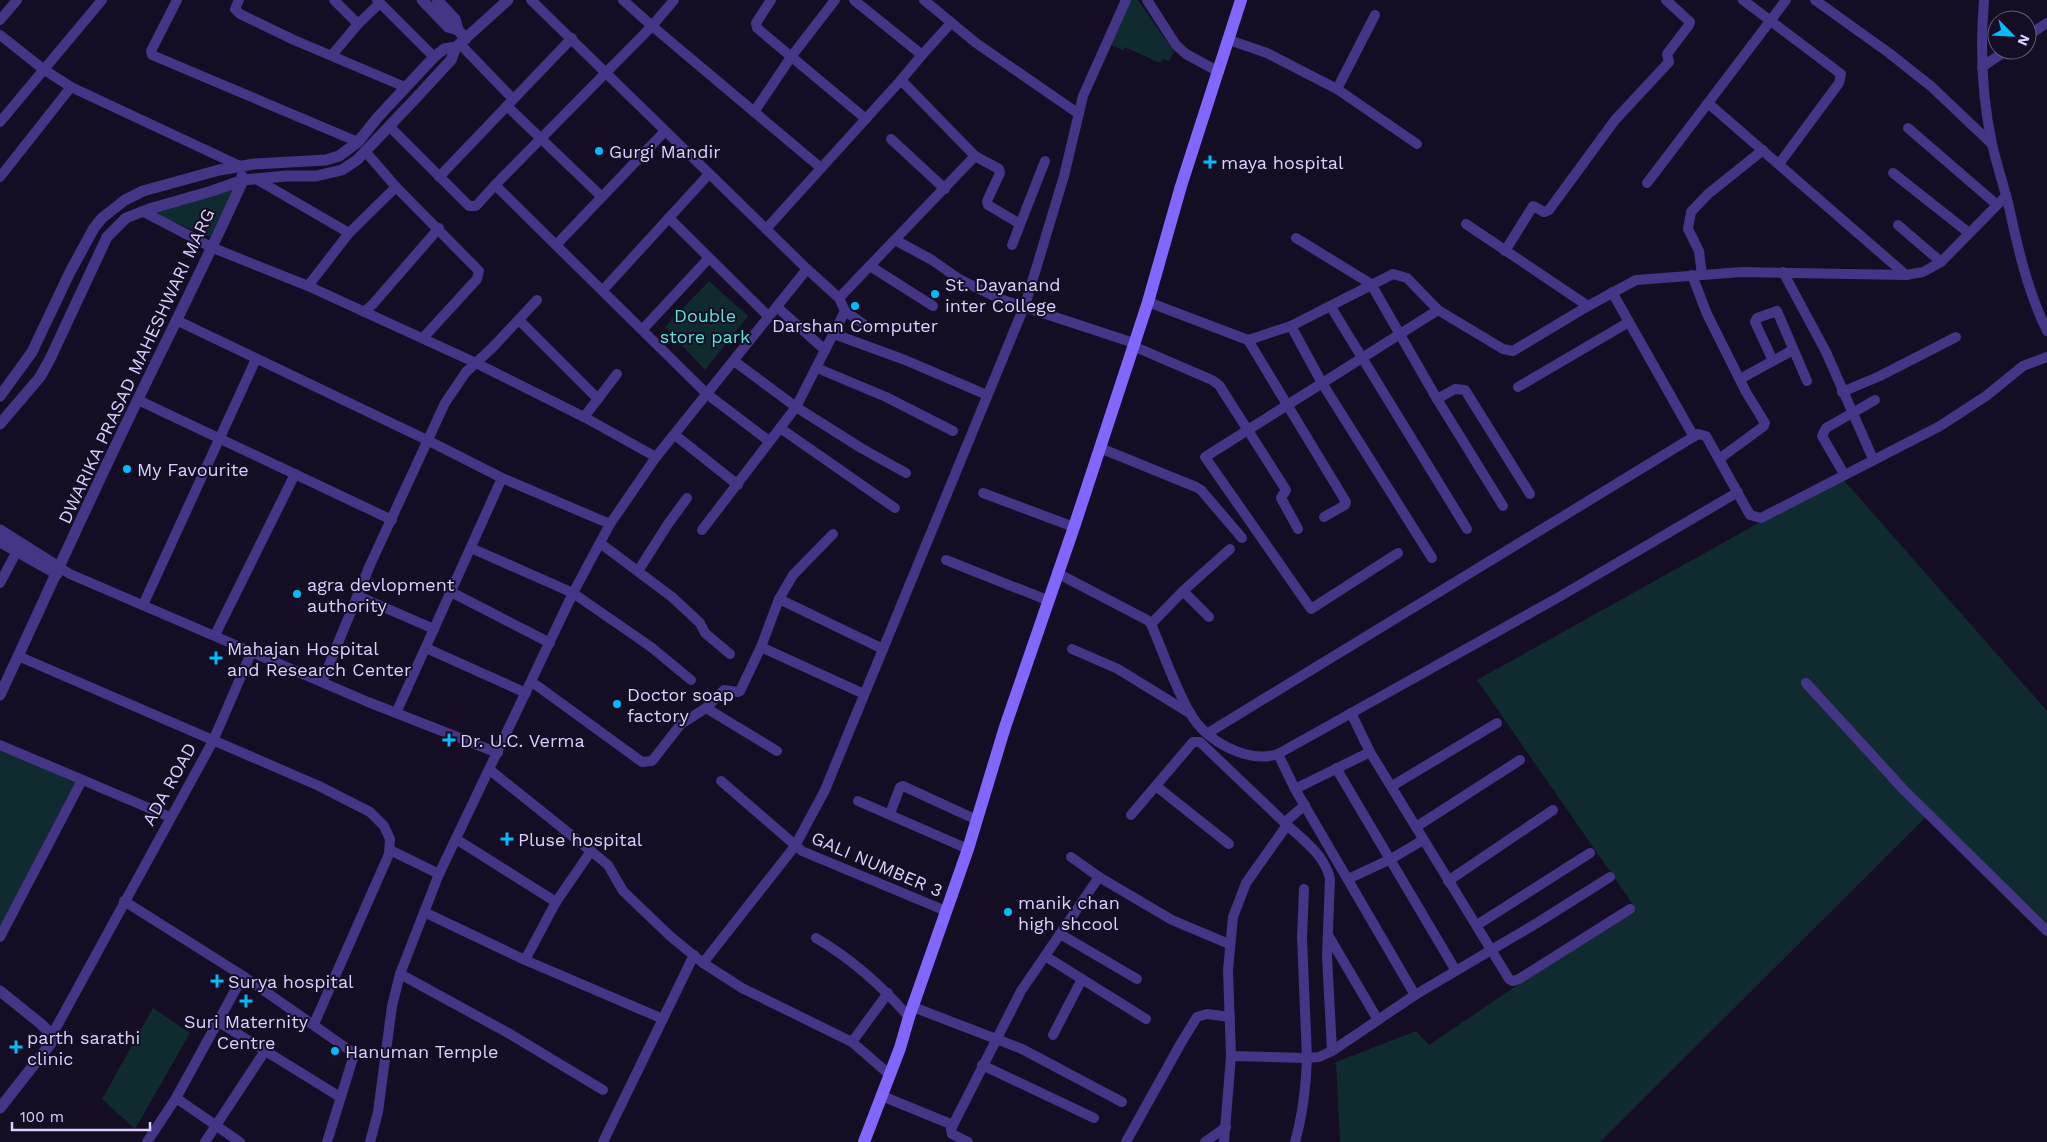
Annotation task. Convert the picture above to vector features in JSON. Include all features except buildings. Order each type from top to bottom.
[{"type":"main road","points":[[864,1142],[890,1075],[968,849],[1005,727],[1047,600],[1074,527],[1148,302],[1181,186],[1241,0]]},
{"type":"street","points":[[0,20],[17,0]]},
{"type":"street","points":[[0,122],[102,0]]},
{"type":"street","points":[[177,0],[150,51],[152,56],[362,146],[396,187],[439,228],[479,271],[480,275],[423,338]]},
{"type":"street","points":[[239,0],[235,9],[240,14],[294,40],[405,88]]},
{"type":"street","points":[[334,0],[358,24]]},
{"type":"street","points":[[422,0],[448,27],[458,30]]},
{"type":"street","points":[[437,0],[455,20],[461,44],[542,139],[602,197]]},
{"type":"street","points":[[461,44],[508,0]]},
{"type":"street","points":[[531,0],[839,298],[845,311],[865,324]]},
{"type":"street","points":[[623,0],[821,168]]},
{"type":"street","points":[[389,126],[471,207],[476,206],[606,74],[674,0]]},
{"type":"street","points":[[771,0],[756,26],[866,119]]},
{"type":"street","points":[[754,112],[791,57],[835,0]]},
{"type":"street","points":[[854,0],[922,55]]},
{"type":"street","points":[[924,0],[976,44],[1078,114]]},
{"type":"street","points":[[704,963],[791,842],[824,790],[1024,306],[1064,176],[1083,96],[1126,0]]},
{"type":"street","points":[[1146,0],[1176,45],[1186,54],[1219,72]]},
{"type":"street","points":[[1505,251],[1533,206],[1544,212],[1549,210],[1615,120],[1669,62],[1668,54],[1690,25],[1690,22],[1666,0]]},
{"type":"street","points":[[1743,0],[1838,70],[1842,78],[1779,164]]},
{"type":"street","points":[[1647,183],[1786,0]]},
{"type":"street","points":[[1815,0],[1889,53],[1932,87],[1992,144]]},
{"type":"street","points":[[1984,0],[1981,40],[1982,67],[1992,144],[2020,254],[2037,310],[2047,331]]},
{"type":"street","points":[[332,55],[378,2],[434,57]]},
{"type":"street","points":[[1337,89],[1375,15]]},
{"type":"street","points":[[766,229],[951,22]]},
{"type":"street","points":[[0,35],[43,69],[71,87],[240,166],[243,180]]},
{"type":"street","points":[[438,176],[572,38]]},
{"type":"street","points":[[1229,40],[1267,53],[1337,89],[1417,144]]},
{"type":"street","name":"DWARIKA PRASAD MAHESHWARI MARG","points":[[0,424],[40,377],[50,360],[108,237],[126,218],[142,211],[243,180],[316,176],[335,173],[352,163],[362,146],[405,88],[434,57],[444,49],[461,44]]},
{"type":"street","name":"DWARIKA PRASAD MAHESHWARI MARG","points":[[1,393],[32,352],[70,272],[94,228],[102,218],[126,200],[143,192],[219,170],[240,166],[331,159],[362,146],[389,126],[451,60],[461,44]]},
{"type":"street","points":[[1982,67],[1992,60]]},
{"type":"street","points":[[901,80],[975,156],[1000,170],[987,201],[989,208],[1020,224]]},
{"type":"street","points":[[0,177],[71,87]]},
{"type":"street","points":[[1708,103],[1906,274]]},
{"type":"street","points":[[1908,128],[1996,204]]},
{"type":"street","points":[[556,245],[665,131]]},
{"type":"street","points":[[891,139],[945,189]]},
{"type":"street","points":[[1719,459],[1766,423],[1740,379],[1707,314],[1697,275],[1700,251],[1688,229],[1691,212],[1708,194],[1763,150]]},
{"type":"street","points":[[839,298],[975,156]]},
{"type":"street","points":[[1012,246],[1045,161]]},
{"type":"street","points":[[603,290],[709,174]]},
{"type":"street","points":[[1893,174],[1969,233]]},
{"type":"street","points":[[256,179],[349,233]]},
{"type":"street","name":"DWARIKA PRASAD MAHESHWARI MARG","points":[[0,695],[176,320],[213,248],[243,180]]},
{"type":"street","points":[[495,185],[707,394],[769,441]]},
{"type":"street","points":[[308,286],[349,233],[396,187]]},
{"type":"street","points":[[1248,340],[1291,326],[1393,274],[1407,278],[1438,310],[1503,349],[1513,351],[1612,292],[1636,280],[1697,275],[1783,272],[1906,274],[1923,272],[1941,262],[1996,204],[2006,196]]},
{"type":"street","points":[[142,211],[213,248],[308,286],[476,363],[584,417],[656,457]]},
{"type":"street","points":[[669,218],[769,317]]},
{"type":"street","points":[[1466,224],[1588,306]]},
{"type":"street","points":[[1898,225],[1941,262]]},
{"type":"street","points":[[364,312],[439,228]]},
{"type":"street","points":[[1296,238],[1371,284],[1437,399],[1503,506]]},
{"type":"street","points":[[895,240],[978,290],[1134,344],[1212,380],[1224,391],[1286,490],[1281,498],[1298,529]]},
{"type":"street","points":[[643,329],[710,258]]},
{"type":"street","points":[[870,266],[934,306]]},
{"type":"street","points":[[370,1142],[378,1112],[392,1006],[400,974],[439,874],[498,754],[573,593],[610,524],[656,457],[807,269]]},
{"type":"street","points":[[1783,272],[1826,352],[1851,414],[1873,459]]},
{"type":"street","points":[[1612,292],[1694,438]]},
{"type":"street","points":[[322,682],[358,596],[446,403],[466,372],[537,300]]},
{"type":"street","points":[[1148,302],[1248,340],[1346,502],[1345,505],[1324,517]]},
{"type":"street","points":[[777,307],[826,350]]},
{"type":"street","points":[[1331,307],[1467,529]]},
{"type":"street","points":[[1398,553],[1313,608],[1309,608],[1206,459],[1206,455],[1438,310]]},
{"type":"street","points":[[702,530],[796,407],[845,311]]},
{"type":"street","points":[[1773,361],[1755,322],[1757,318],[1778,312],[1807,381]]},
{"type":"street","points":[[176,320],[502,478],[610,524]]},
{"type":"street","points":[[518,320],[598,399]]},
{"type":"street","points":[[1518,387],[1629,322]]},
{"type":"street","points":[[1291,326],[1322,383],[1432,558]]},
{"type":"street","points":[[834,334],[905,360],[988,395]]},
{"type":"street","points":[[1842,392],[1880,376],[1956,337]]},
{"type":"street","points":[[1740,379],[1794,350]]},
{"type":"street","points":[[1208,733],[1698,434],[1706,436],[1750,515],[1760,518],[1940,426],[1986,396],[2023,366],[2047,357]]},
{"type":"street","points":[[144,605],[256,360]]},
{"type":"street","points":[[734,361],[796,407],[861,448],[906,473]]},
{"type":"street","points":[[817,368],[886,397],[953,431]]},
{"type":"street","points":[[584,417],[617,374]]},
{"type":"street","points":[[1437,399],[1455,389],[1465,390],[1530,494]]},
{"type":"street","points":[[138,400],[392,520]]},
{"type":"street","points":[[1844,474],[1822,433],[1826,428],[1876,400]]},
{"type":"street","points":[[780,428],[895,508]]},
{"type":"street","points":[[675,435],[738,485]]},
{"type":"street","points":[[1100,448],[1201,490],[1242,538]]},
{"type":"street","points":[[215,635],[295,474]]},
{"type":"street","points":[[396,713],[502,478]]},
{"type":"street","points":[[1072,649],[1118,669],[1191,714],[1208,733],[1234,752],[1266,758],[1278,754],[1559,597],[1738,492]]},
{"type":"street","points":[[983,493],[1074,527]]},
{"type":"street","points":[[638,571],[687,498]]},
{"type":"street","points":[[0,530],[59,571]]},
{"type":"street","points":[[532,682],[646,763],[652,761],[682,724],[706,708],[724,690],[740,691],[761,647],[780,599],[793,575],[833,534]]},
{"type":"street","points":[[0,542],[59,571],[498,754]]},
{"type":"street","points":[[600,543],[672,596],[700,623],[705,633],[730,654]]},
{"type":"street","points":[[471,548],[573,593],[651,647],[691,680]]},
{"type":"street","points":[[1151,624],[1183,591],[1230,550]]},
{"type":"street","points":[[0,583],[17,551]]},
{"type":"street","points":[[946,560],[1047,600]]},
{"type":"street","points":[[1057,573],[1143,617],[1151,624],[1191,714]]},
{"type":"street","points":[[1183,591],[1209,617]]},
{"type":"street","points":[[451,592],[550,643]]},
{"type":"street","points":[[358,596],[434,629]]},
{"type":"street","points":[[780,599],[883,648]]},
{"type":"street","points":[[761,647],[864,694]]},
{"type":"street","points":[[426,648],[526,693]]},
{"type":"street","name":"ADA ROAD","points":[[0,1108],[51,1043],[52,1035],[213,741],[252,651]]},
{"type":"street","points":[[18,656],[319,786],[370,812],[384,826],[390,839],[390,850],[314,1024]]},
{"type":"street","points":[[1806,683],[1904,790],[2047,931]]},
{"type":"street","points":[[706,708],[777,751]]},
{"type":"street","points":[[1351,713],[1370,752],[1509,979],[1513,981],[1630,909]]},
{"type":"street","points":[[1392,786],[1497,723]]},
{"type":"street","points":[[1132,815],[1193,742],[1197,741],[1313,849],[1328,868],[1330,879],[1327,934],[1332,1051]]},
{"type":"street","points":[[0,745],[170,817]]},
{"type":"street","points":[[1295,789],[1370,752]]},
{"type":"street","points":[[1278,754],[1295,789],[1416,995]]},
{"type":"street","points":[[1416,827],[1520,760]]},
{"type":"street","points":[[1336,768],[1456,971]]},
{"type":"street","points":[[490,770],[608,865],[623,891],[704,963],[742,988],[852,1042],[890,1075]]},
{"type":"street","points":[[0,937],[82,780]]},
{"type":"street","name":"GALI NUMBER 3","points":[[721,781],[802,851],[946,911]]},
{"type":"street","points":[[890,814],[900,787],[903,786],[977,820]]},
{"type":"street","points":[[1156,786],[1229,844]]},
{"type":"street","points":[[858,801],[968,849]]},
{"type":"street","points":[[1224,1142],[1231,1056],[1229,944],[1233,917],[1246,883],[1286,824],[1305,805]]},
{"type":"street","points":[[1448,881],[1553,810]]},
{"type":"street","points":[[456,839],[556,902]]},
{"type":"street","points":[[1348,879],[1391,859],[1423,840]]},
{"type":"street","points":[[390,850],[439,874]]},
{"type":"street","points":[[525,960],[556,902],[591,851]]},
{"type":"street","points":[[1477,925],[1590,852]]},
{"type":"street","points":[[1071,857],[1099,877],[1172,920],[1229,944]]},
{"type":"street","points":[[968,1142],[952,1134],[953,1124],[982,1065],[1021,991],[1099,877]]},
{"type":"street","points":[[1231,1056],[1306,1058],[1332,1051],[1416,995],[1610,877]]},
{"type":"street","points":[[1295,1142],[1301,1121],[1306,1080],[1302,937],[1304,888]]},
{"type":"street","points":[[124,901],[243,976],[353,1053],[327,1142]]},
{"type":"street","points":[[424,912],[525,960],[663,1019]]},
{"type":"street","points":[[1060,934],[1137,979]]},
{"type":"street","points":[[1327,934],[1378,1020]]},
{"type":"street","points":[[816,938],[854,962],[911,1012],[997,1038],[1043,1059],[1122,1102]]},
{"type":"street","points":[[603,1142],[694,955]]},
{"type":"street","points":[[1045,956],[1146,1019]]},
{"type":"street","points":[[400,974],[510,1034],[603,1090]]},
{"type":"street","points":[[147,1142],[176,1098],[243,976]]},
{"type":"street","points":[[1053,1035],[1082,979]]},
{"type":"street","points":[[0,991],[45,1027],[52,1035]]},
{"type":"street","points":[[852,1042],[888,993]]},
{"type":"street","points":[[1126,1142],[1197,1017],[1207,1014],[1230,1017]]},
{"type":"street","points":[[217,1021],[340,1097]]},
{"type":"street","points":[[205,1142],[265,1051]]},
{"type":"street","points":[[982,1065],[1094,1118]]},
{"type":"street","points":[[882,1096],[953,1124]]},
{"type":"street","points":[[176,1098],[240,1142]]},
{"type":"street","points":[[1205,1142],[1226,1127]]},
{"type":"green space","points":[[1131,0],[1138,0],[1174,52],[1169,61],[1163,59],[1160,63],[1125,47],[1123,50],[1109,44]]},
{"type":"green space","points":[[237,185],[210,237],[153,213]]},
{"type":"green space","name":"Double store park","points":[[709,281],[748,316],[705,370],[665,327]]},
{"type":"green space","points":[[1841,477],[2047,711],[2047,928],[1928,815],[1600,1142],[1340,1142],[1336,1062],[1416,1031],[1429,1045],[1634,906],[1477,680]]},
{"type":"green space","points":[[0,749],[75,782],[0,927]]},
{"type":"green space","points":[[153,1008],[190,1033],[135,1129],[102,1099]]},
{"type":"place","name":"Gurgi Mandir","points":[[599,151]]},
{"type":"place","name":"maya hospital","points":[[1210,162]]},
{"type":"place","name":"St. Dayanand inter College","points":[[935,294]]},
{"type":"place","name":"Darshan Computer","points":[[855,306]]},
{"type":"place","name":"My Favourite","points":[[127,469]]},
{"type":"place","name":"agra devlopment authority","points":[[297,594]]},
{"type":"place","name":"Mahajan Hospital and Research Center","points":[[216,658]]},
{"type":"place","name":"Doctor soap factory","points":[[617,704]]},
{"type":"place","name":"Dr. U.C. Verma","points":[[449,740]]},
{"type":"place","name":"Pluse hospital","points":[[507,839]]},
{"type":"place","name":"manik chan high shcool","points":[[1008,912]]},
{"type":"place","name":"Surya hospital","points":[[217,981]]},
{"type":"place","name":"Suri Maternity Centre","points":[[246,1001]]},
{"type":"place","name":"parth sarathi clinic","points":[[16,1047]]},
{"type":"place","name":"Hanuman Temple","points":[[335,1051]]}]
